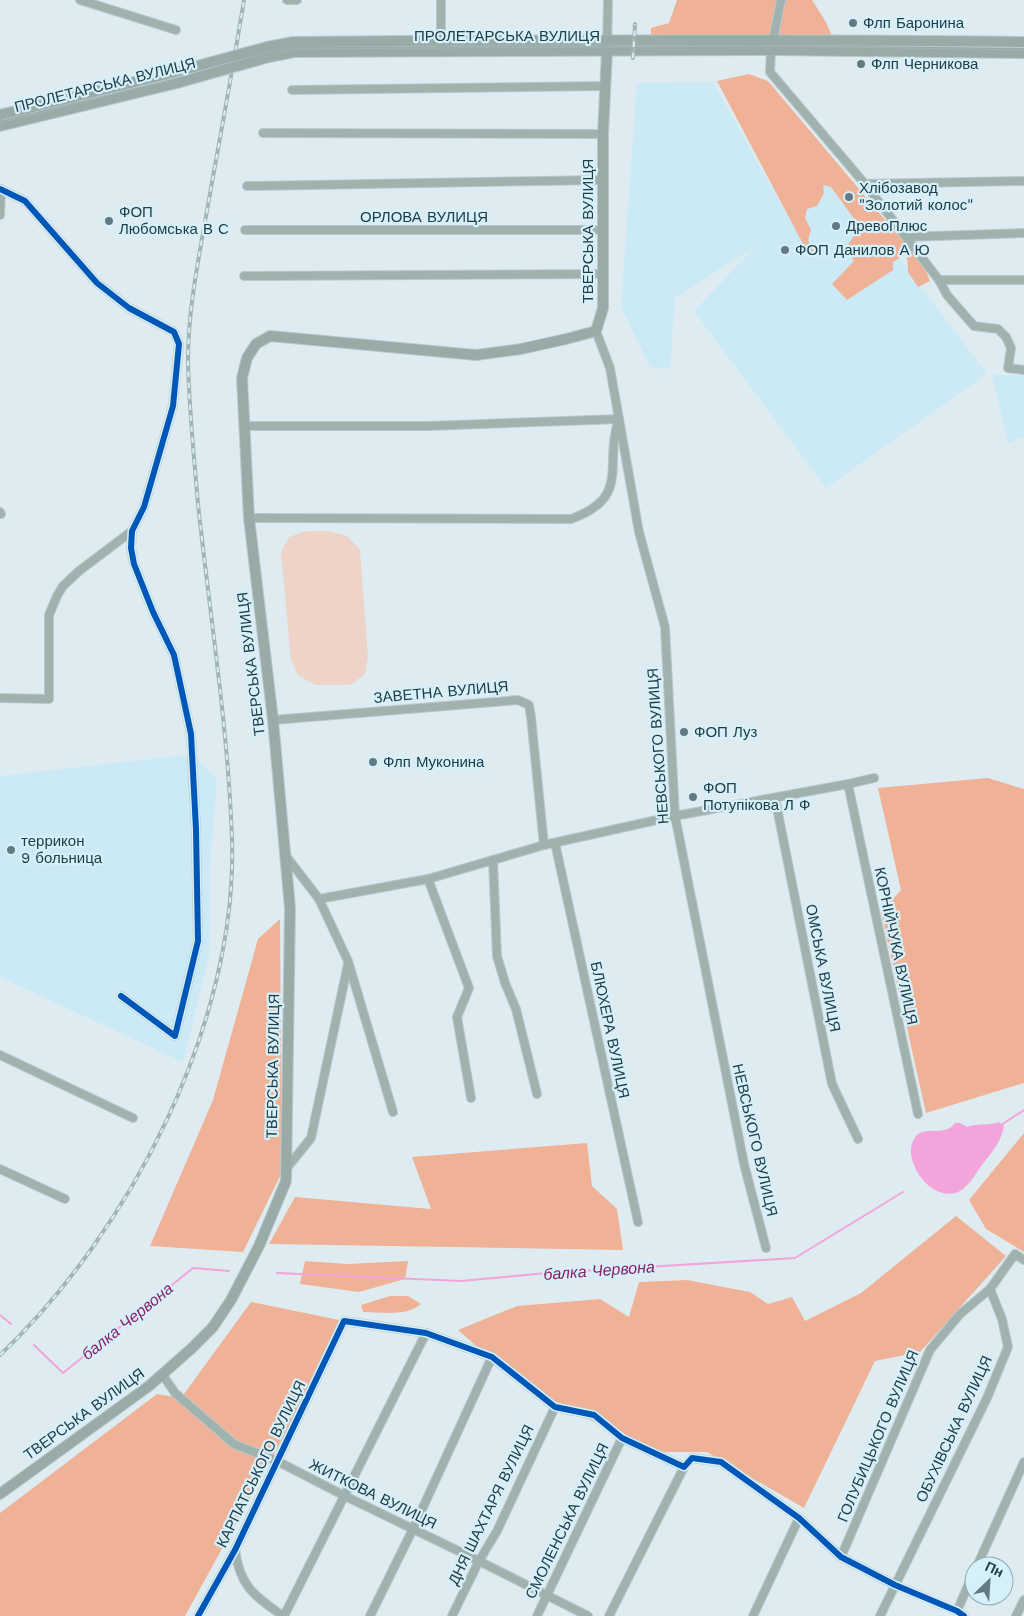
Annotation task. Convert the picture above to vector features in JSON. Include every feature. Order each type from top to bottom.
[{"type":"main road","name":"ПРОЛЕТАРСЬКА ВУЛИЦЯ","points":[[0,126],[268,52],[293,42],[773,39],[1024,42]]},
{"type":"main road","name":"ТВЕРСЬКА ВУЛИЦЯ","points":[[0,1494],[149,1386],[213,1327],[231,1300],[259,1246],[286,1181],[290,908],[273,720],[249,518],[242,378],[247,358],[256,344],[270,336],[476,355],[566,340],[596,330],[603,308],[603,134],[607,50]]},
{"type":"main road","name":"ПРОЛЕТАРСЬКА ВУЛИЦЯ","points":[[268,52],[771,50],[1024,53]]},
{"type":"main road","name":"ПРОЛЕТАРСЬКА ВУЛИЦЯ","points":[[0,116],[176,78]]},
{"type":"street","points":[[80,0],[176,30]]},
{"type":"street","points":[[287,0],[297,0]]},
{"type":"street","points":[[441,0],[441,51]]},
{"type":"street","name":"ТВЕРСЬКА ВУЛИЦЯ","points":[[607,50],[608,0]]},
{"type":"street","points":[[781,0],[771,50],[770,72],[865,184],[939,280],[947,295],[974,326],[998,328],[1006,337],[1011,348],[1008,368],[1024,370]]},
{"type":"street","points":[[292,90],[605,86]]},
{"type":"street","points":[[263,133],[603,134]]},
{"type":"street","points":[[247,186],[603,180]]},
{"type":"street","points":[[865,184],[1024,181]]},
{"type":"street","points":[[0,215],[0,189],[25,201],[97,283],[129,308],[174,332],[179,344],[173,406],[144,507],[132,531],[131,548],[134,564],[153,612],[174,655],[191,734],[196,829],[198,941],[175,1036],[121,996]]},
{"type":"street","name":"ОРЛОВА ВУЛИЦЯ","points":[[245,230],[603,230]]},
{"type":"street","points":[[906,237],[1024,234]]},
{"type":"street","points":[[244,276],[602,274]]},
{"type":"street","points":[[939,280],[1024,280]]},
{"type":"street","name":"НЕВСЬКОГО ВУЛИЦЯ","points":[[596,330],[610,368],[639,532],[665,627],[675,816],[744,1164],[766,1248]]},
{"type":"street","points":[[244,426],[430,426],[620,419],[615,431],[611,484],[604,498],[595,508],[571,519],[249,518]]},
{"type":"street","points":[[0,698],[49,699],[49,615],[57,596],[63,586],[79,571],[132,531]]},
{"type":"street","name":"ЗАВЕТНА ВУЛИЦЯ","points":[[273,720],[518,700],[529,705],[532,717],[544,845]]},
{"type":"street","points":[[319,899],[428,879],[544,845],[675,816],[874,778]]},
{"type":"street","name":"КОРНІЙЧУКА ВУЛИЦЯ","points":[[848,784],[918,1114]]},
{"type":"street","name":"ОМСЬКА ВУЛИЦЯ","points":[[775,798],[832,1084],[858,1139]]},
{"type":"street","name":"БЛЮХЕРА ВУЛИЦЯ","points":[[555,843],[638,1222]]},
{"type":"street","points":[[286,856],[319,899],[348,961],[393,1112]]},
{"type":"street","points":[[493,860],[497,956],[505,983],[516,1009],[537,1094]]},
{"type":"street","points":[[428,879],[469,988],[457,1017],[471,1098]]},
{"type":"street","points":[[286,1170],[312,1138],[348,961]]},
{"type":"street","points":[[0,1055],[133,1118]]},
{"type":"street","points":[[0,1169],[66,1199]]},
{"type":"street","points":[[990,1289],[1015,1254],[1024,1260]]},
{"type":"street","name":"ГОЛУБИЦЬКОГО ВУЛИЦЯ","points":[[841,1557],[930,1350],[960,1314],[990,1289]]},
{"type":"street","name":"ОБУХІВСЬКА ВУЛИЦЯ","points":[[880,1616],[987,1398],[1008,1347],[1002,1319],[990,1289]]},
{"type":"street","name":"КАРПАТСЬКОГО ВУЛИЦЯ","points":[[198,1616],[235,1550],[344,1321],[426,1333]]},
{"type":"street","points":[[235,1550],[241,1574],[256,1597],[284,1616],[426,1333],[492,1357],[555,1407],[594,1415],[622,1438],[684,1467]]},
{"type":"street","points":[[370,1616],[413,1529],[492,1357]]},
{"type":"street","name":"ЖИТКОВА ВУЛИЦЯ","points":[[162,1374],[175,1393],[234,1444],[277,1461],[588,1616]]},
{"type":"street","name":"ДНЯ ШАХТАРЯ ВУЛИЦЯ","points":[[452,1616],[479,1561],[497,1530],[555,1407]]},
{"type":"street","name":"СМОЛЕНСЬКА ВУЛИЦЯ","points":[[536,1616],[622,1438]]},
{"type":"street","points":[[609,1616],[684,1467],[692,1458],[721,1462],[799,1518],[841,1557],[895,1585],[964,1616]]},
{"type":"street","points":[[982,1556],[1024,1462]]},
{"type":"street","points":[[752,1616],[799,1518]]},
{"type":"street","points":[[956,1611],[964,1594]]},
{"type":"street","points":[[1016,1616],[1024,1600]]},
{"type":"shaded area","points":[[677,0],[812,0],[826,22],[832,36],[651,35],[651,28],[669,23]]},
{"type":"shaded area","points":[[749,74],[768,81],[924,266],[930,281],[918,287],[908,272],[907,253],[893,262],[893,270],[847,300],[832,284],[854,261],[846,248],[853,237],[855,220],[831,187],[823,185],[824,193],[817,206],[807,209],[805,218],[811,230],[808,240],[815,254],[810,257],[717,81]]},
{"type":"shaded area","points":[[713,82],[786,213],[831,168],[987,374],[826,488],[694,311],[756,246],[675,298],[670,369],[650,367],[621,307],[637,83]]},
{"type":"shaded area","points":[[992,375],[1024,375],[1024,437],[1008,443]]},
{"type":"shaded area","points":[[306,531],[328,531],[347,536],[360,550],[368,657],[365,674],[351,685],[315,685],[298,675],[291,661],[281,552],[289,537]]},
{"type":"shaded area","points":[[186,755],[204,765],[217,780],[210,863],[210,952],[183,1062],[0,977],[0,776]]},
{"type":"shaded area","points":[[988,778],[1024,789],[1024,1083],[926,1113],[881,912],[901,890],[878,788]]},
{"type":"shaded area","points":[[280,919],[282,1172],[243,1252],[150,1246],[213,1100],[258,939]]},
{"type":"shaded area","points":[[999,1122],[1004,1126],[998,1142],[971,1181],[963,1189],[952,1194],[941,1193],[922,1178],[915,1167],[911,1156],[912,1144],[921,1132],[946,1130],[955,1123],[960,1123],[967,1127]]},
{"type":"shaded area","points":[[1024,1133],[1024,1252],[986,1229],[969,1200]]},
{"type":"shaded area","points":[[587,1143],[592,1186],[617,1209],[623,1250],[269,1244],[295,1197],[431,1209],[412,1157]]},
{"type":"shaded area","points":[[956,1216],[1006,1256],[920,1352],[875,1361],[804,1508],[707,1452],[662,1452],[530,1393],[458,1330],[517,1306],[600,1299],[629,1317],[639,1282],[687,1280],[750,1292],[768,1304],[792,1297],[805,1321],[861,1293]]},
{"type":"shaded area","points":[[305,1261],[348,1264],[408,1261],[405,1279],[359,1292],[300,1284]]},
{"type":"shaded area","points":[[390,1296],[408,1296],[421,1304],[408,1311],[401,1312],[363,1312],[361,1305]]},
{"type":"shaded area","points":[[251,1302],[344,1321],[272,1458],[185,1616],[0,1616],[0,1513],[157,1394],[181,1398]]},
{"type":"waterway","name":"балка Червона","points":[[1001,1125],[1024,1110]]},
{"type":"waterway","name":"балка Червона","points":[[277,1273],[461,1281],[547,1273],[795,1258],[903,1192]]},
{"type":"waterway","name":"балка Червона","points":[[34,1345],[63,1373],[193,1268],[229,1271]]},
{"type":"waterway","name":"балка Червона","points":[[0,1315],[11,1324]]},
{"type":"tram line","points":[[0,123],[294,49],[772,46],[1024,50]]},
{"type":"railway","points":[[0,1355],[48,1305],[92,1248],[132,1186],[167,1120],[196,1050],[217,980],[229,909],[232,839],[223,713],[198,504],[189,397],[188,341],[198,263],[244,0]]},
{"type":"railway","points":[[633,58],[635,24]]},
{"type":"cycle path","points":[[0,189],[25,201],[97,283],[129,308],[174,332],[179,344],[173,406],[144,507],[132,531],[131,548],[134,564],[153,612],[174,655],[191,734],[196,829],[198,941],[175,1036],[121,996]]},
{"type":"cycle path","points":[[198,1616],[235,1550],[344,1321],[426,1333],[492,1357],[555,1407],[594,1415],[622,1438],[684,1467],[692,1458],[721,1462],[799,1518],[841,1557],[895,1585],[957,1611],[964,1616]]},
{"type":"place","name":"Флп Баронина","points":[[853,23]]},
{"type":"place","name":"Флп Черникова","points":[[861,64]]},
{"type":"place","name":"Хлібозавод \"Золотий колос\"","points":[[849,197]]},
{"type":"place","name":"ФОП Любомська В С","points":[[109,221]]},
{"type":"place","name":"ДревоПлюс","points":[[836,226]]},
{"type":"place","name":"ФОП Данилов А Ю","points":[[785,250]]},
{"type":"place","name":"ФОП Луз","points":[[684,732]]},
{"type":"place","name":"Флп Муконина","points":[[373,762]]},
{"type":"place","name":"ФОП Потупікова Л Ф","points":[[693,797]]},
{"type":"place","name":"террикон 9 больница","points":[[11,850]]}]
